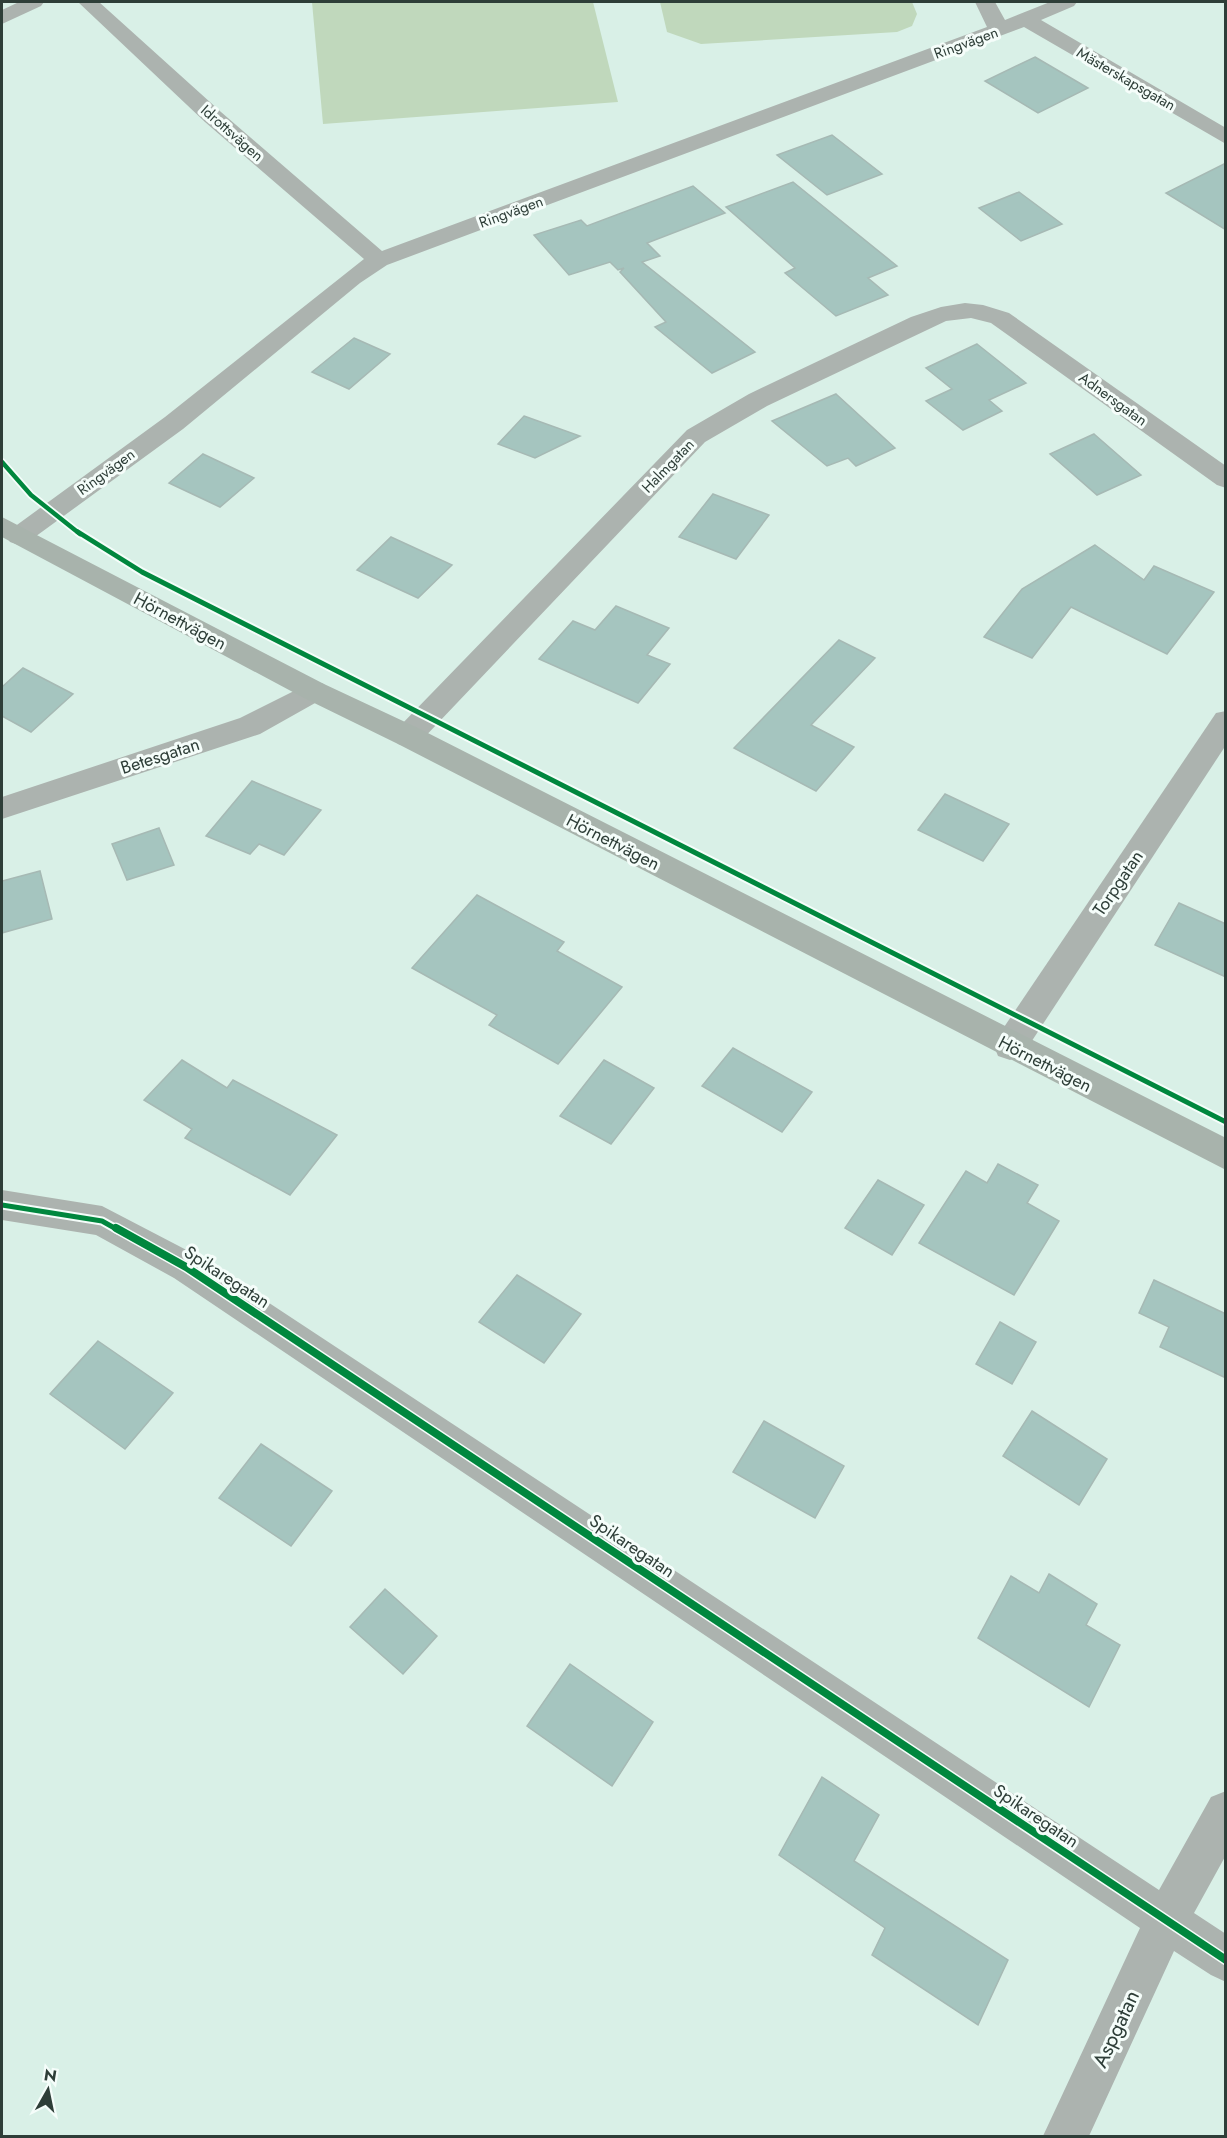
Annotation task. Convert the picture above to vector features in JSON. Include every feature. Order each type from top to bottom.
[{"type":"street","points":[[2,18],[34,2]]},
{"type":"street","name":"Idrottsvägen","points":[[88,2],[213,117],[379,260]]},
{"type":"street","points":[[985,2],[999,30]]},
{"type":"street","name":"Ringvägen","points":[[10,531],[174,423],[352,278],[379,260],[1026,20],[1067,2]]},
{"type":"street","name":"Mästerskapsgatan","points":[[1026,20],[1226,138]]},
{"type":"street","name":"Halmgatan","points":[[408,736],[696,436],[722,419],[916,325],[949,312],[971,310],[986,312],[1000,318]]},
{"type":"street","name":"Adnersgatan","points":[[1000,318],[1226,480]]},
{"type":"street","name":"Hörnettvägen","points":[[10,531],[314,691],[408,736],[1226,1155]]},
{"type":"street","name":"Betesgatan","points":[[2,808],[250,726],[314,691]]},
{"type":"street","name":"Torpgatan","points":[[1011,1046],[1226,721]]},
{"type":"street","name":"Spikaregatan","points":[[2,1205],[102,1221],[186,1267],[1226,1960]]},
{"type":"street","name":"Aspgatan","points":[[1066,2136],[1166,1921],[1226,1812]]},
{"type":"green space","points":[[312,2],[593,2],[618,102],[323,124]]},
{"type":"green space","points":[[660,2],[912,2],[917,14],[912,26],[897,32],[701,44],[667,32]]},
{"type":"building","points":[[1035,57],[1088,88],[1038,113],[985,81]]},
{"type":"building","points":[[832,135],[882,174],[827,195],[777,155]]},
{"type":"building","points":[[1226,163],[1226,230],[1166,193]]},
{"type":"building","points":[[793,182],[897,266],[868,278],[888,295],[836,316],[785,273],[795,268],[726,207]]},
{"type":"building","points":[[693,186],[725,213],[647,243],[660,256],[642,262],[755,352],[712,373],[655,327],[666,322],[620,272],[624,268],[618,270],[610,262],[569,275],[534,235],[581,220],[587,226]]},
{"type":"building","points":[[1019,192],[1062,224],[1021,241],[979,208]]},
{"type":"building","points":[[354,338],[390,354],[349,389],[312,372]]},
{"type":"building","points":[[977,344],[1026,383],[989,400],[1002,411],[963,430],[926,401],[952,389],[926,368]]},
{"type":"building","points":[[836,394],[895,448],[856,466],[848,458],[827,466],[772,421]]},
{"type":"building","points":[[524,416],[580,436],[535,458],[498,444]]},
{"type":"building","points":[[1094,434],[1141,475],[1097,495],[1050,454]]},
{"type":"building","points":[[203,454],[254,478],[220,507],[169,483]]},
{"type":"building","points":[[713,494],[769,515],[736,559],[679,537]]},
{"type":"building","points":[[391,537],[452,565],[418,598],[357,570]]},
{"type":"building","points":[[1095,545],[1144,580],[1154,566],[1214,592],[1167,654],[1071,607],[1032,658],[984,637],[1022,589]]},
{"type":"building","points":[[616,606],[669,628],[647,655],[670,664],[638,703],[539,659],[573,621],[595,630]]},
{"type":"building","points":[[839,640],[875,658],[811,725],[854,747],[816,791],[734,748]]},
{"type":"building","points":[[23,668],[73,694],[31,732],[2,716],[2,687]]},
{"type":"building","points":[[252,781],[321,810],[284,855],[259,844],[250,854],[206,836]]},
{"type":"building","points":[[945,794],[1009,824],[983,861],[918,830]]},
{"type":"building","points":[[159,828],[174,865],[127,880],[112,844]]},
{"type":"building","points":[[40,871],[52,919],[2,933],[2,881]]},
{"type":"building","points":[[477,895],[564,942],[557,951],[622,987],[558,1064],[489,1025],[497,1015],[412,968]]},
{"type":"building","points":[[1179,903],[1226,924],[1226,977],[1155,945]]},
{"type":"building","points":[[733,1048],[812,1092],[782,1132],[702,1086]]},
{"type":"building","points":[[182,1060],[227,1088],[233,1080],[337,1135],[290,1195],[185,1138],[192,1129],[144,1100]]},
{"type":"building","points":[[604,1060],[654,1088],[611,1144],[560,1116]]},
{"type":"building","points":[[998,1164],[1038,1185],[1027,1203],[1059,1221],[1014,1295],[919,1243],[966,1171],[987,1183]]},
{"type":"building","points":[[878,1180],[924,1205],[892,1255],[845,1228]]},
{"type":"building","points":[[517,1275],[581,1314],[544,1363],[479,1322]]},
{"type":"building","points":[[1154,1280],[1226,1314],[1226,1378],[1160,1347],[1169,1327],[1139,1313]]},
{"type":"building","points":[[1000,1322],[1036,1342],[1012,1384],[976,1364]]},
{"type":"building","points":[[98,1341],[173,1393],[125,1449],[50,1394]]},
{"type":"building","points":[[1032,1411],[1107,1459],[1079,1505],[1003,1456]]},
{"type":"building","points":[[764,1421],[844,1466],[815,1518],[733,1472]]},
{"type":"building","points":[[261,1444],[332,1491],[291,1546],[219,1498]]},
{"type":"building","points":[[1049,1574],[1097,1604],[1086,1625],[1120,1645],[1089,1707],[978,1638],[1011,1576],[1039,1593]]},
{"type":"building","points":[[385,1589],[437,1636],[403,1674],[350,1627]]},
{"type":"building","points":[[570,1664],[653,1722],[612,1786],[527,1726]]},
{"type":"building","points":[[822,1777],[879,1815],[854,1861],[1008,1960],[978,2025],[872,1955],[885,1928],[779,1855]]},
{"type":"cycle path","points":[[2,462],[31,495],[48,510],[104,550],[142,572],[1226,1122]]},
{"type":"cycle path","points":[[2,1205],[102,1221],[186,1267],[1226,1960]]}]
